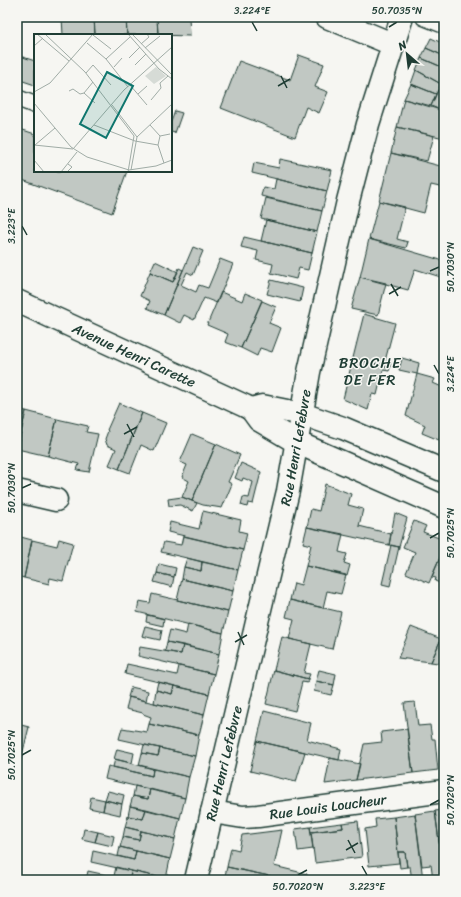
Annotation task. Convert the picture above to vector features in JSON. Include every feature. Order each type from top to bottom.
[{"type":"street","points":[[327,17],[392,44]]},
{"type":"street","name":"Rue Henri Lefebvre","points":[[196,880],[298,443],[310,367],[348,201],[368,124],[392,44],[402,17]]},
{"type":"street","name":"Avenue Henri Carette","points":[[17,301],[251,409],[259,420],[298,443],[444,507]]},
{"type":"street","name":"Avenue Henri Carette","points":[[251,409],[262,406],[302,414],[344,428],[444,472]]},
{"type":"street","points":[[17,491],[56,500]]},
{"type":"street","name":"Rue Louis Loucheur","points":[[212,812],[243,817],[258,816],[444,791]]},
{"type":"lane","points":[[424,17],[444,25]]},
{"type":"lane","points":[[17,98],[34,104]]},
{"type":"building","points":[[62,17],[94,17],[95,34],[63,34]]},
{"type":"building","points":[[94,17],[126,17],[127,34],[95,34]]},
{"type":"building","points":[[126,17],[157,17],[158,34],[127,34]]},
{"type":"building","points":[[157,17],[189,17],[190,36],[158,34]]},
{"type":"building","points":[[431,38],[444,44],[444,56],[426,48]]},
{"type":"building","points":[[426,48],[444,56],[442,67],[421,58]]},
{"type":"building","points":[[17,55],[34,61],[34,85],[17,79]]},
{"type":"building","points":[[299,55],[324,64],[315,87],[328,92],[319,113],[306,107],[295,137],[221,108],[239,61],[290,80]]},
{"type":"building","points":[[421,58],[444,68],[444,78],[441,84],[416,70]]},
{"type":"building","points":[[416,70],[441,84],[436,94],[411,84]]},
{"type":"building","points":[[442,82],[444,83],[443,111],[431,106]]},
{"type":"building","points":[[411,84],[436,94],[431,106],[404,99]]},
{"type":"building","points":[[404,99],[444,111],[444,138],[397,127]]},
{"type":"building","points":[[175,111],[182,113],[175,133],[172,132],[172,119]]},
{"type":"building","points":[[397,127],[434,136],[427,161],[391,153]]},
{"type":"building","points":[[17,128],[34,134],[34,172],[127,172],[112,213],[17,178]]},
{"type":"building","points":[[391,153],[444,167],[444,188],[431,185],[424,213],[379,201]]},
{"type":"building","points":[[280,159],[332,170],[327,191],[252,173],[254,163],[279,168]]},
{"type":"building","points":[[276,179],[327,191],[322,211],[261,196],[263,187],[274,189]]},
{"type":"building","points":[[266,198],[322,211],[317,232],[261,219]]},
{"type":"building","points":[[379,201],[405,207],[397,239],[408,242],[406,248],[369,239]]},
{"type":"building","points":[[266,220],[317,232],[312,253],[261,241]]},
{"type":"building","points":[[244,237],[312,253],[308,270],[299,268],[296,279],[271,273],[273,264],[256,260],[258,251],[241,247]]},
{"type":"building","points":[[369,239],[444,261],[444,278],[415,269],[408,290],[360,277]]},
{"type":"building","points":[[193,247],[203,251],[193,275],[187,272],[181,285],[196,292],[199,285],[208,288],[220,259],[233,264],[217,303],[204,298],[194,320],[184,315],[180,323],[164,315]]},
{"type":"building","points":[[155,261],[178,272],[173,282],[150,272]]},
{"type":"building","points":[[179,268],[183,270],[164,315],[147,308],[150,301],[140,296],[150,272],[173,282]]},
{"type":"building","points":[[360,277],[386,283],[378,315],[351,309]]},
{"type":"building","points":[[271,280],[303,288],[300,302],[267,294]]},
{"type":"building","points":[[221,292],[242,301],[245,293],[262,300],[241,348],[225,342],[228,334],[207,325]]},
{"type":"building","points":[[262,301],[276,307],[269,323],[281,328],[272,352],[260,348],[257,356],[241,348]]},
{"type":"building","points":[[364,314],[395,323],[385,361],[391,363],[390,368],[353,358]]},
{"type":"building","points":[[353,358],[390,368],[389,371],[383,370],[377,395],[372,394],[368,410],[343,399]]},
{"type":"building","points":[[402,358],[419,363],[417,374],[399,370]]},
{"type":"building","points":[[417,374],[435,379],[433,383],[444,388],[444,427],[439,440],[422,433],[425,425],[406,416]]},
{"type":"building","points":[[119,403],[142,413],[119,469],[109,465],[116,449],[107,445],[105,439],[107,430]]},
{"type":"building","points":[[17,409],[26,411],[17,449]]},
{"type":"building","points":[[26,411],[57,419],[48,456],[17,449]]},
{"type":"building","points":[[142,413],[166,423],[154,451],[141,445],[130,473],[119,469]]},
{"type":"building","points":[[57,419],[88,426],[86,432],[98,434],[89,472],[77,470],[79,464],[48,456]]},
{"type":"building","points":[[192,434],[216,444],[192,501],[182,497],[189,481],[182,477],[187,465],[180,462]]},
{"type":"building","points":[[216,444],[240,455],[228,482],[232,484],[222,508],[203,505],[192,501]]},
{"type":"building","points":[[241,463],[261,472],[253,504],[248,503],[247,507],[241,505],[243,497],[249,498],[253,482],[243,478],[242,481],[235,478]]},
{"type":"building","points":[[325,484],[351,494],[348,505],[363,509],[359,526],[391,534],[389,545],[307,527],[311,509],[319,511]]},
{"type":"building","points":[[182,497],[197,503],[193,511],[180,505],[169,506],[168,499]]},
{"type":"building","points":[[203,511],[241,520],[239,531],[247,533],[243,550],[168,532],[170,522],[199,529]]},
{"type":"building","points":[[395,513],[407,518],[399,547],[389,545]]},
{"type":"building","points":[[414,521],[426,526],[423,532],[444,540],[444,548],[429,583],[406,573],[415,552],[403,547]]},
{"type":"building","points":[[307,527],[343,534],[339,552],[347,554],[344,563],[350,565],[347,576],[306,566],[311,545],[303,543]]},
{"type":"building","points":[[17,536],[32,540],[24,578],[17,576]]},
{"type":"building","points":[[183,536],[243,550],[238,570],[161,552],[164,542],[181,545]]},
{"type":"building","points":[[59,539],[73,543],[63,581],[50,578],[49,584],[24,578],[32,540],[57,546]]},
{"type":"building","points":[[391,545],[399,547],[390,586],[382,584]]},
{"type":"building","points":[[444,548],[444,585],[435,581],[436,578],[432,577]]},
{"type":"building","points":[[187,558],[202,562],[201,571],[184,567]]},
{"type":"building","points":[[202,562],[238,570],[233,591],[182,579],[184,567],[201,571]]},
{"type":"building","points":[[159,564],[176,568],[174,577],[157,573]]},
{"type":"building","points":[[306,566],[346,575],[341,594],[327,591],[323,608],[290,600],[294,583],[301,585]]},
{"type":"building","points":[[157,573],[174,577],[172,587],[154,582]]},
{"type":"building","points":[[182,579],[233,591],[228,612],[177,600]]},
{"type":"building","points":[[152,594],[228,612],[223,633],[137,612],[139,601],[150,603]]},
{"type":"building","points":[[290,600],[341,612],[332,649],[289,639],[294,619],[286,617]]},
{"type":"building","points":[[147,615],[164,619],[163,626],[146,622]]},
{"type":"building","points":[[188,624],[223,633],[219,654],[167,642],[170,630],[186,634]]},
{"type":"building","points":[[145,626],[162,630],[160,640],[142,636]]},
{"type":"building","points":[[411,627],[441,639],[431,662],[398,658]]},
{"type":"building","points":[[282,637],[311,644],[304,673],[310,674],[308,679],[274,670]]},
{"type":"building","points":[[441,639],[444,641],[444,664],[431,662]]},
{"type":"building","points":[[167,642],[183,645],[181,654],[165,651]]},
{"type":"building","points":[[183,645],[219,654],[214,674],[138,656],[140,647],[181,654]]},
{"type":"building","points":[[127,664],[177,675],[179,666],[214,674],[209,694],[125,674]]},
{"type":"building","points":[[274,670],[308,679],[308,683],[302,682],[295,711],[266,704]]},
{"type":"building","points":[[319,670],[336,674],[334,685],[316,681]]},
{"type":"building","points":[[316,681],[334,685],[331,695],[314,691]]},
{"type":"building","points":[[158,682],[174,686],[172,694],[156,690]]},
{"type":"building","points":[[174,686],[209,694],[204,715],[154,703],[156,690],[172,694]]},
{"type":"building","points":[[131,687],[148,691],[146,701],[128,697]]},
{"type":"building","points":[[129,697],[204,715],[199,735],[149,724],[151,717],[143,713],[126,709]]},
{"type":"building","points":[[415,702],[418,726],[430,725],[432,739],[435,739],[438,770],[413,773],[404,703]]},
{"type":"building","points":[[264,711],[311,723],[307,740],[341,749],[339,760],[257,741]]},
{"type":"building","points":[[17,724],[29,727],[17,776]]},
{"type":"building","points":[[149,724],[199,735],[195,756],[119,739],[122,728],[147,732]]},
{"type":"building","points":[[407,729],[413,773],[356,780],[364,744],[382,742],[381,732]]},
{"type":"building","points":[[257,741],[305,752],[296,782],[250,771]]},
{"type":"building","points":[[144,745],[160,748],[158,756],[142,753]]},
{"type":"building","points":[[160,748],[195,756],[189,777],[139,765],[142,753],[158,756]]},
{"type":"building","points":[[117,749],[134,753],[132,763],[114,759]]},
{"type":"building","points":[[330,758],[360,764],[356,780],[325,784]]},
{"type":"building","points":[[115,759],[153,769],[152,776],[113,767]]},
{"type":"building","points":[[108,766],[152,776],[153,769],[189,777],[185,798],[105,779]]},
{"type":"building","points":[[135,786],[150,789],[148,799],[133,796]]},
{"type":"building","points":[[150,789],[185,798],[180,818],[130,806],[133,796],[148,799]]},
{"type":"building","points":[[108,791],[124,795],[122,804],[105,800]]},
{"type":"building","points":[[91,797],[105,800],[103,811],[89,808]]},
{"type":"building","points":[[105,800],[122,804],[120,815],[103,811]]},
{"type":"building","points":[[130,806],[146,809],[143,819],[128,816]]},
{"type":"building","points":[[146,809],[180,818],[175,839],[125,827],[128,816],[143,819]]},
{"type":"building","points":[[444,810],[444,863],[442,864],[435,811]]},
{"type":"building","points":[[435,811],[444,880],[433,880],[431,865],[422,866],[415,814]]},
{"type":"building","points":[[415,814],[423,880],[412,880],[410,867],[407,867],[405,852],[398,852],[394,817]]},
{"type":"building","points":[[394,817],[399,863],[369,866],[365,829],[376,827],[375,819]]},
{"type":"building","points":[[358,821],[362,857],[315,863],[311,832],[343,828],[342,823]]},
{"type":"building","points":[[342,823],[343,828],[311,832],[310,827]]},
{"type":"building","points":[[125,827],[141,831],[139,840],[123,837]]},
{"type":"building","points":[[310,827],[313,849],[298,851],[295,829]]},
{"type":"building","points":[[84,829],[98,832],[95,842],[82,839]]},
{"type":"building","points":[[282,830],[274,866],[307,874],[306,880],[288,880],[227,867],[231,848],[239,850],[242,835]]},
{"type":"building","points":[[141,831],[175,839],[170,859],[120,847],[123,837],[139,840]]},
{"type":"building","points":[[98,832],[114,836],[112,846],[95,842]]},
{"type":"building","points":[[120,847],[136,851],[134,860],[118,856]]},
{"type":"building","points":[[93,851],[134,860],[136,851],[170,859],[166,879],[91,862]]},
{"type":"building","points":[[398,852],[405,852],[407,867],[400,868]]},
{"type":"building","points":[[116,867],[132,871],[129,879],[114,876]]},
{"type":"building","points":[[227,867],[288,880],[224,880]]},
{"type":"building","points":[[88,871],[106,875],[105,880],[86,880]]},
{"type":"building","points":[[132,871],[166,880],[112,880],[114,876],[129,879]]},
{"type":"district","name":"BROCHE DE FER","points":[[370,372]]}]
